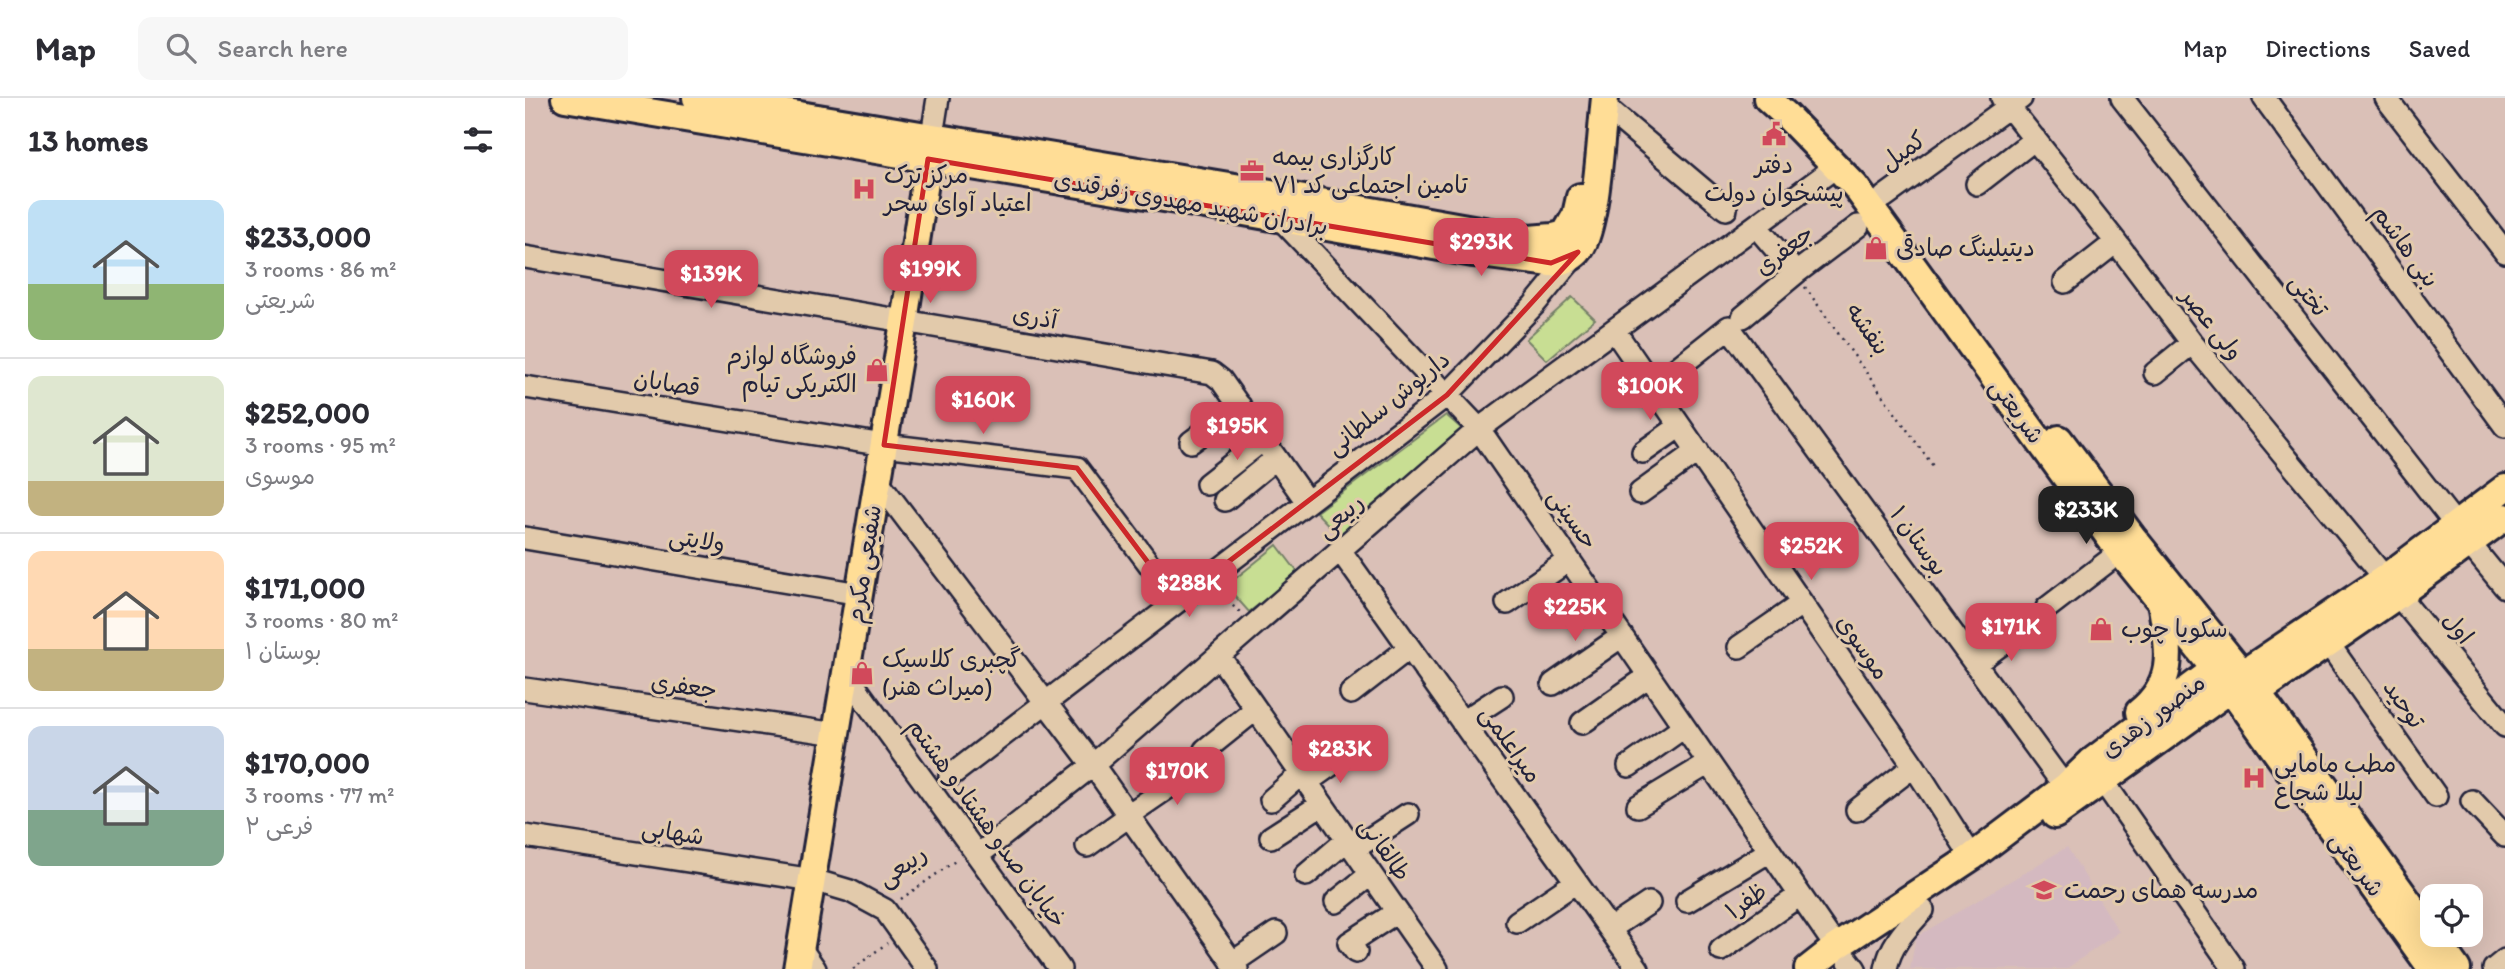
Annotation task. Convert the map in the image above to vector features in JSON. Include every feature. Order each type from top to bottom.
[{"type":"main road","name":"برادران شهید مهدوی زفرقندی","points":[[565,98],[1265,192],[1529,239],[1565,234],[1576,215],[1589,181]]},
{"type":"main road","name":"برادران شهید مهدوی زفرقندی","points":[[696,98],[1280,218],[1473,253],[1551,263],[1563,261],[1578,252]]},
{"type":"main road","name":"شریعتی","points":[[1767,98],[1837,166],[1874,211],[2120,552],[2162,605],[2236,681]]},
{"type":"main road","name":"شریعتی","points":[[1794,98],[1832,136],[1884,197],[2236,681],[2432,969]]},
{"type":"main road","points":[[1578,252],[1584,242],[1593,205],[1589,181],[1598,102]]},
{"type":"main road","name":"شفیعی مکرم","points":[[804,962],[813,880],[930,147]]},
{"type":"main road","points":[[1265,192],[1280,218]]},
{"type":"main road","name":"منصور زهدی","points":[[2236,681],[2328,643],[2391,587],[2462,534],[2505,488]]},
{"type":"main road","name":"منصور زهدی","points":[[2462,534],[2505,517]]},
{"type":"main road","name":"منصور زهدی","points":[[1807,969],[1844,961],[1923,910],[2097,772],[2236,681],[2391,587]]},
{"type":"main road","points":[[2097,772],[2102,743],[2152,701],[2164,681],[2168,662],[2162,605]]},
{"type":"main road","points":[[2236,681],[2457,969]]},
{"type":"main road","name":"منصور زهدی","points":[[1844,961],[1972,857],[2065,787],[2097,772]]},
{"type":"street","name":"شفیعی مکرم","points":[[930,147],[938,98]]},
{"type":"street","name":"تختی","points":[[2122,98],[2505,587]]},
{"type":"street","name":"بنی هاشم","points":[[2265,98],[2505,426]]},
{"type":"street","points":[[2386,98],[2505,252]]},
{"type":"street","name":"کمیل","points":[[1884,197],[2011,101]]},
{"type":"street","name":"ولی عصر","points":[[2011,101],[2035,139],[2192,343],[2391,587]]},
{"type":"street","points":[[1598,102],[1726,209]]},
{"type":"street","points":[[1976,184],[2035,139]]},
{"type":"street","name":"ربیعی","points":[[978,855],[1093,765],[1479,429],[1837,166]]},
{"type":"street","name":"حسینی","points":[[1280,218],[1479,429],[1844,961]]},
{"type":"street","points":[[1756,226],[1796,273]]},
{"type":"street","name":"جعفری","points":[[1652,388],[1858,226]]},
{"type":"street","points":[[2065,282],[2116,242]]},
{"type":"street","name":"داریوش سلطانی","points":[[950,776],[1447,395],[1534,305],[1578,252]]},
{"type":"street","name":"آذری","points":[[525,257],[1212,373],[1221,380],[1307,502]]},
{"type":"street","name":"بوستان ۱","points":[[1736,322],[2065,787]]},
{"type":"street","name":"موسوی","points":[[1614,330],[1914,766],[1972,857]]},
{"type":"street","points":[[2155,373],[2192,343]]},
{"type":"street","name":"قصابان","points":[[525,387],[884,445],[1077,468],[1177,601]]},
{"type":"street","points":[[1191,442],[1240,406]]},
{"type":"street","points":[[1643,452],[1680,426]]},
{"type":"street","points":[[1207,484],[1270,449]]},
{"type":"street","points":[[1225,500],[1270,449]]},
{"type":"street","points":[[1640,493],[1698,451]]},
{"type":"street","points":[[878,481],[1093,765],[1234,966],[1276,933]]},
{"type":"street","name":"ولایتی","points":[[525,538],[860,594]]},
{"type":"street","name":"میراعلمی","points":[[1340,550],[1638,969]]},
{"type":"street","points":[[2047,608],[2120,552]]},
{"type":"street","points":[[1507,603],[1569,560]]},
{"type":"street","name":"اول","points":[[2391,587],[2505,726]]},
{"type":"street","points":[[1739,647],[1801,604]]},
{"type":"street","points":[[1976,663],[2021,630]]},
{"type":"street","points":[[1553,684],[1622,636]]},
{"type":"street","name":"توحید","points":[[2328,643],[2437,796]]},
{"type":"street","points":[[1351,693],[1409,648]]},
{"type":"street","name":"طالقانی","points":[[1219,656],[1437,969]]},
{"type":"street","name":"خیابان صدو هشتادو هشتم","points":[[846,674],[1060,969]]},
{"type":"street","points":[[1581,723],[1649,676]]},
{"type":"street","name":"جعفری","points":[[525,690],[837,734]]},
{"type":"street","points":[[1462,722],[1502,696]]},
{"type":"street","points":[[1087,846],[1203,757],[1256,709]]},
{"type":"street","points":[[1629,765],[1684,727]]},
{"type":"street","points":[[1271,800],[1348,753]]},
{"type":"street","points":[[1638,806],[1709,762]]},
{"type":"street","points":[[1857,810],[1914,766]]},
{"type":"street","points":[[2097,772],[2234,969]]},
{"type":"street","points":[[2472,801],[2505,836]]},
{"type":"street","points":[[1271,837],[1322,804]]},
{"type":"street","points":[[1306,875],[1350,845],[1408,814]]},
{"type":"street","name":"شهابی","points":[[525,836],[813,880],[850,891],[885,910]]},
{"type":"street","points":[[1687,901],[1770,851]]},
{"type":"street","points":[[1336,902],[1371,874]]},
{"type":"street","points":[[1517,922],[1576,882]]},
{"type":"street","points":[[1805,902],[1815,927],[1814,956],[1807,969]]},
{"type":"street","name":"ظفر۱","points":[[1721,950],[1805,902]]},
{"type":"street","points":[[1610,929],[1649,903]]},
{"type":"street","points":[[885,910],[926,969]]},
{"type":"street","points":[[1886,969],[1899,939],[1923,910]]},
{"type":"street","points":[[1356,952],[1349,943],[1397,912]]},
{"type":"street","points":[[2494,969],[2505,960]]},
{"type":"path","name":"بنفشه","points":[[1796,273],[1933,466]]},
{"type":"path","points":[[1203,582],[1241,612],[1242,636]]},
{"type":"path","name":"ربیعی","points":[[885,910],[965,855],[978,855]]},
{"type":"path","points":[[853,969],[900,932]]},
{"type":"highlighted area","points":[[928,159],[1551,263],[1578,252],[1447,395],[1177,601],[1077,468],[884,445]]},
{"type":"shaded area","name":"مدرسه همای رحمت","points":[[2067,847],[2119,932],[2066,969],[1910,969],[1916,937]]},
{"type":"green space","points":[[1572,297],[1595,319],[1547,360],[1526,339]]},
{"type":"green space","points":[[1446,415],[1463,430],[1339,536],[1316,512]]},
{"type":"green space","points":[[1277,545],[1299,574],[1249,612],[1226,586]]},
{"type":"place","name":"دفتر پیشخوان دولت","points":[[1774,134]]},
{"type":"place","name":"کارگزاری بیمه تامین اجتماعی کد ۷۱","points":[[1252,171]]},
{"type":"place","name":"مرکز ترک اعتیاد آوای سحر","points":[[864,189]]},
{"type":"place","name":"دیتیلینگ صادقی","points":[[1876,248]]},
{"type":"place","name":"فروشگاه لوازم الکتریکی تیام","points":[[877,370]]},
{"type":"place","name":"سکویا چوب","points":[[2101,629]]},
{"type":"place","name":"گچبری کلاسیک (میراث هنر)","points":[[862,673]]},
{"type":"place","name":"مطب مامایی لیلا شجاع","points":[[2254,778]]},
{"type":"place","name":"مدرسه همای رحمت","points":[[2044,890]]}]
